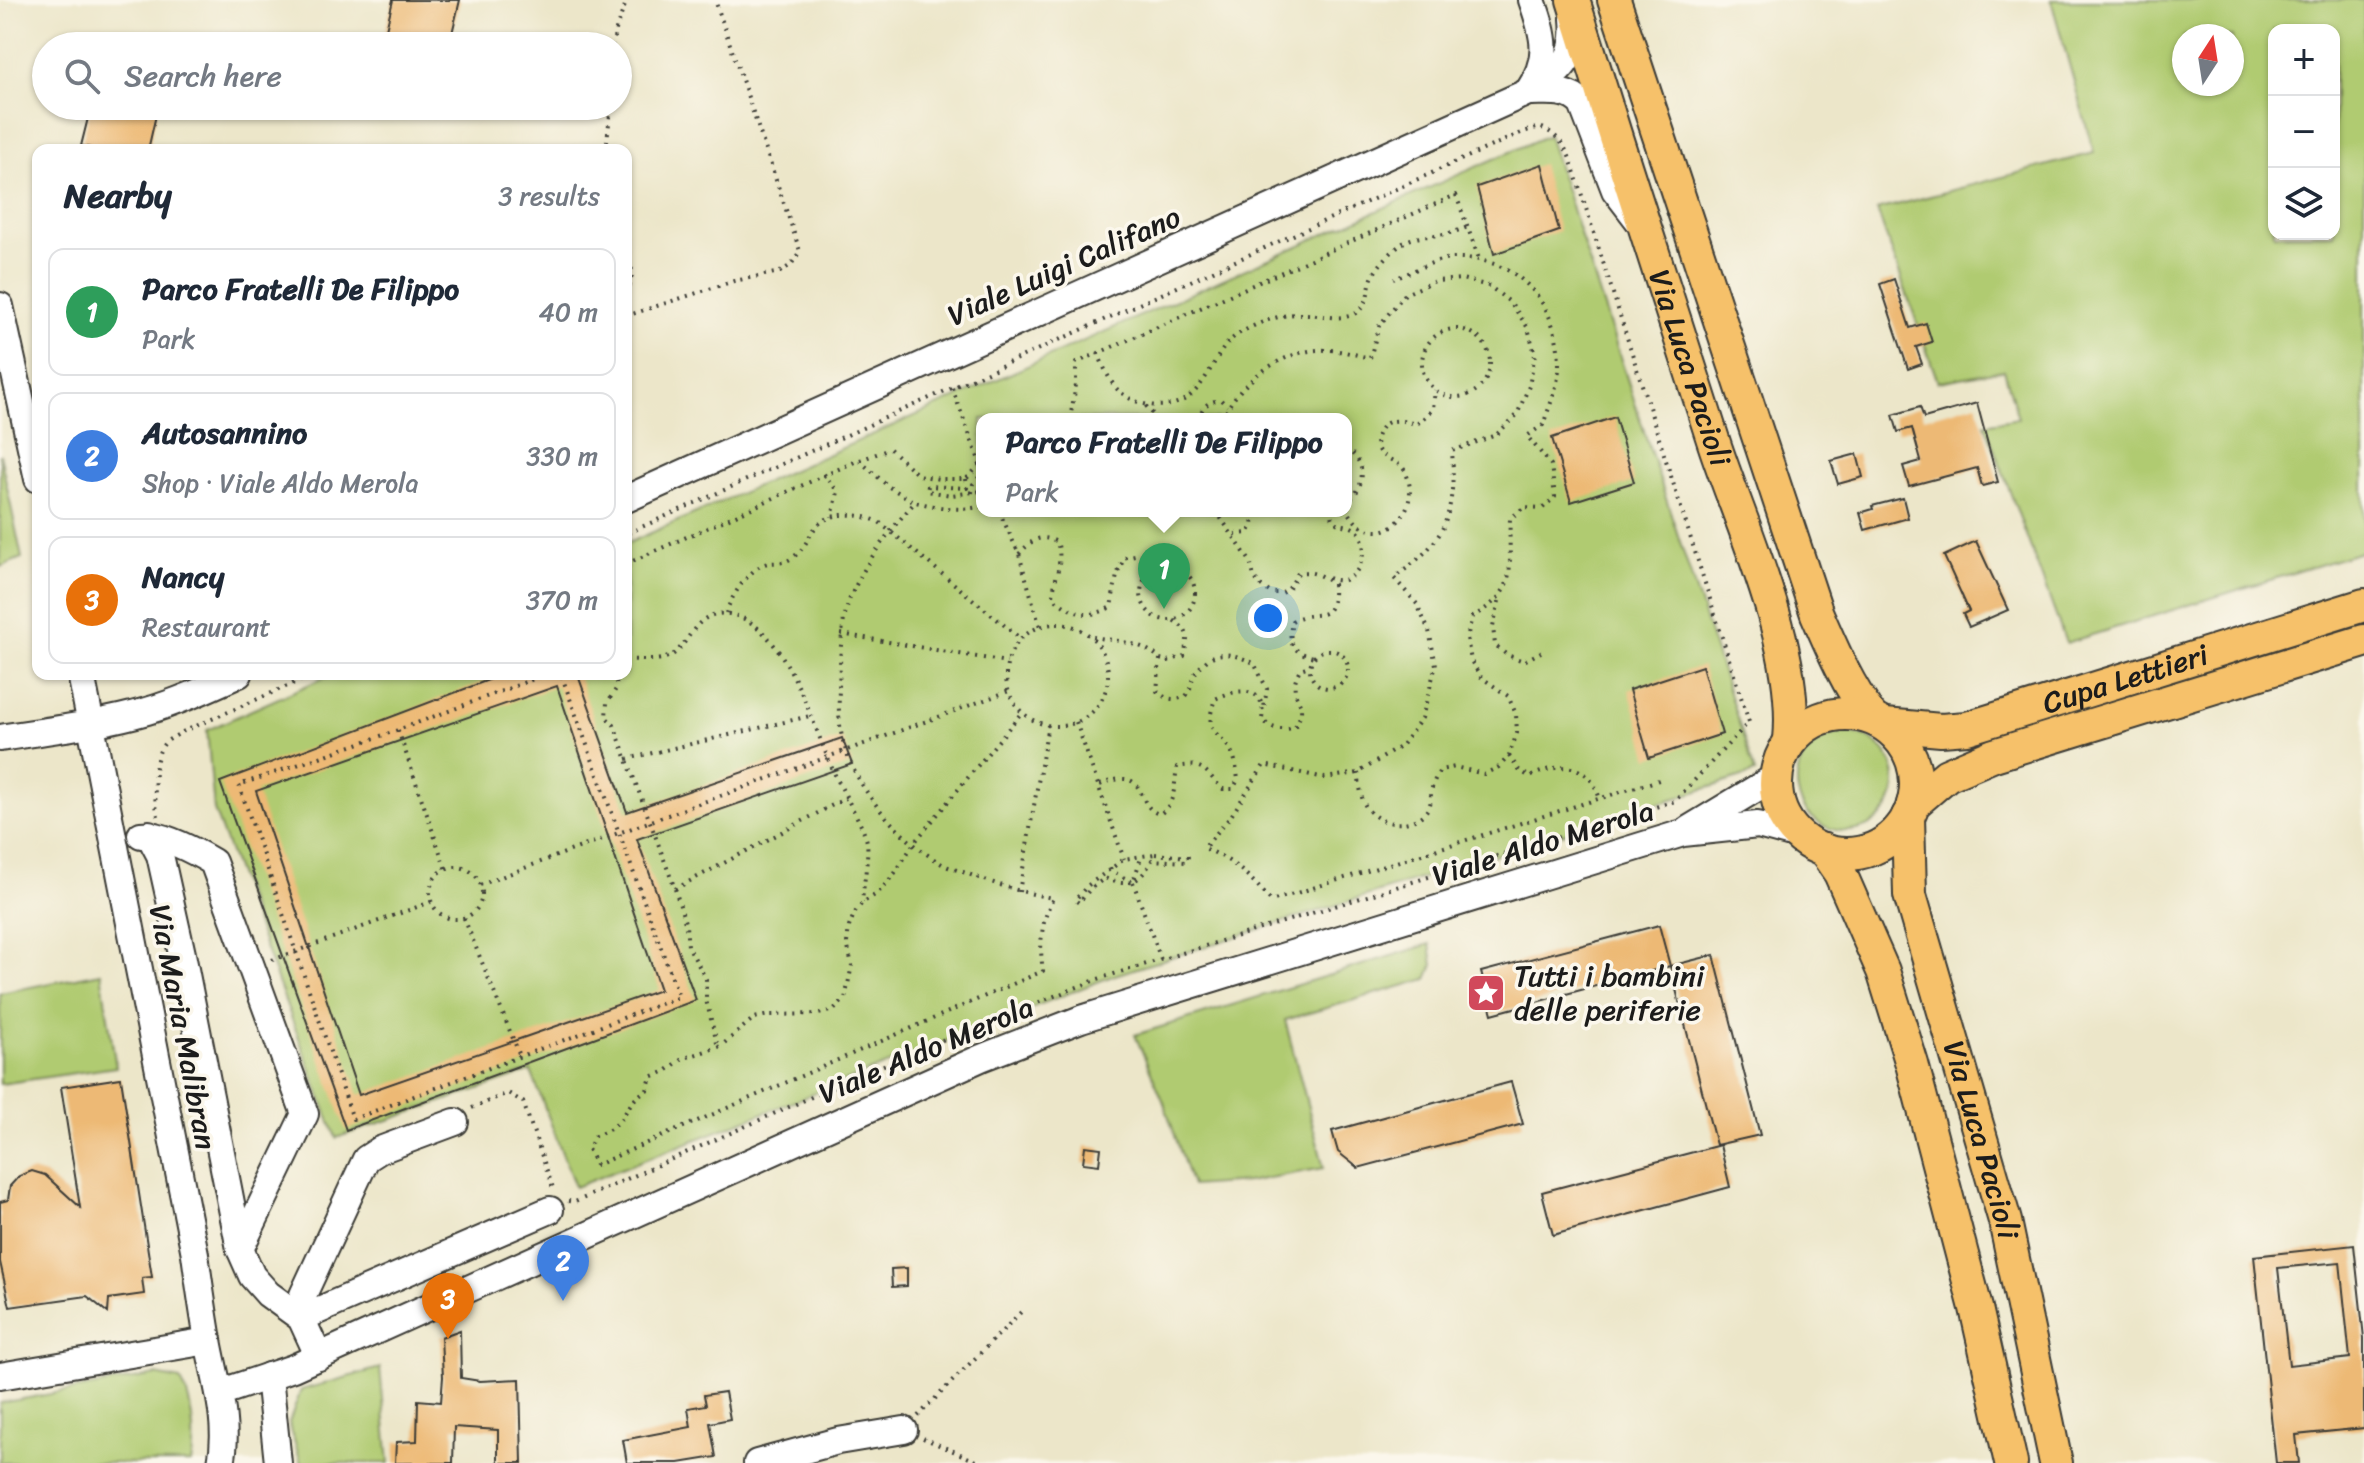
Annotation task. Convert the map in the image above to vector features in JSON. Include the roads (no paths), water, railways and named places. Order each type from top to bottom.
[{"type":"main road","name":"Via Luca Pacioli","points":[[1573,0],[1643,227],[1778,629],[1792,722],[1790,740]]},
{"type":"main road","name":"Via Luca Pacioli","points":[[1614,0],[1817,614],[1850,685],[1878,722]]},
{"type":"main road","name":"Cupa Lettieri","points":[[1878,722],[1941,730],[1967,728],[2364,605]]},
{"type":"main road","name":"Cupa Lettieri","points":[[1910,810],[1947,775],[1994,755],[2364,641]]},
{"type":"main road","points":[[1836,714],[1854,714],[1878,722],[1898,737],[1908,752],[1916,787],[1910,810],[1890,838],[1865,851],[1852,854],[1811,843],[1785,820],[1777,799],[1775,777],[1780,757],[1790,740],[1803,727],[1819,719],[1836,714]]},
{"type":"main road","name":"Via Luca Pacioli","points":[[1910,810],[1910,895],[2005,1221],[2056,1463]]},
{"type":"main road","name":"Via Luca Pacioli","points":[[1811,843],[1840,873],[1883,971],[1912,1064],[1976,1308],[2011,1463]]},
{"type":"street","points":[[1528,92],[1538,78],[1544,50],[1542,29],[1532,0]]},
{"type":"street","name":"Viale Luigi Califano","points":[[632,496],[1528,92],[1553,78],[1572,52],[1576,36],[1573,0]]},
{"type":"street","points":[[1628,0],[1630,52]]},
{"type":"street","name":"Viale Luigi Califano","points":[[1528,92],[1563,91],[1582,104],[1615,190],[1643,227]]},
{"type":"street","points":[[0,306],[32,452]]},
{"type":"street","name":"Via Maria Malibran","points":[[82,680],[195,1254],[219,1393],[223,1440],[221,1463]]},
{"type":"street","points":[[0,738],[91,724],[170,703],[225,680]]},
{"type":"street","name":"Viale Aldo Merola","points":[[1683,833],[1775,777]]},
{"type":"street","name":"Viale Aldo Merola","points":[[219,1393],[319,1357],[967,1064],[1081,1019],[1683,833],[1758,825],[1811,843]]},
{"type":"street","points":[[114,837],[154,828],[213,862],[305,1114],[240,1249]]},
{"type":"street","points":[[154,828],[240,1249],[252,1276],[268,1294],[301,1318],[319,1357]]},
{"type":"street","points":[[301,1318],[303,1295],[366,1159],[380,1150],[461,1116]]},
{"type":"street","points":[[301,1318],[555,1200]]},
{"type":"street","points":[[0,1376],[208,1341]]},
{"type":"street","points":[[269,1376],[278,1463]]},
{"type":"street","points":[[757,1463],[838,1441],[904,1430]]},
{"type":"place","name":"Parco Fratelli De Filippo","points":[[1164,609]]},
{"type":"place","name":"Tutti i bambini delle periferie","points":[[1486,993]]},
{"type":"place","name":"Autosannino","points":[[563,1301]]},
{"type":"place","name":"Nancy","points":[[448,1339]]}]
